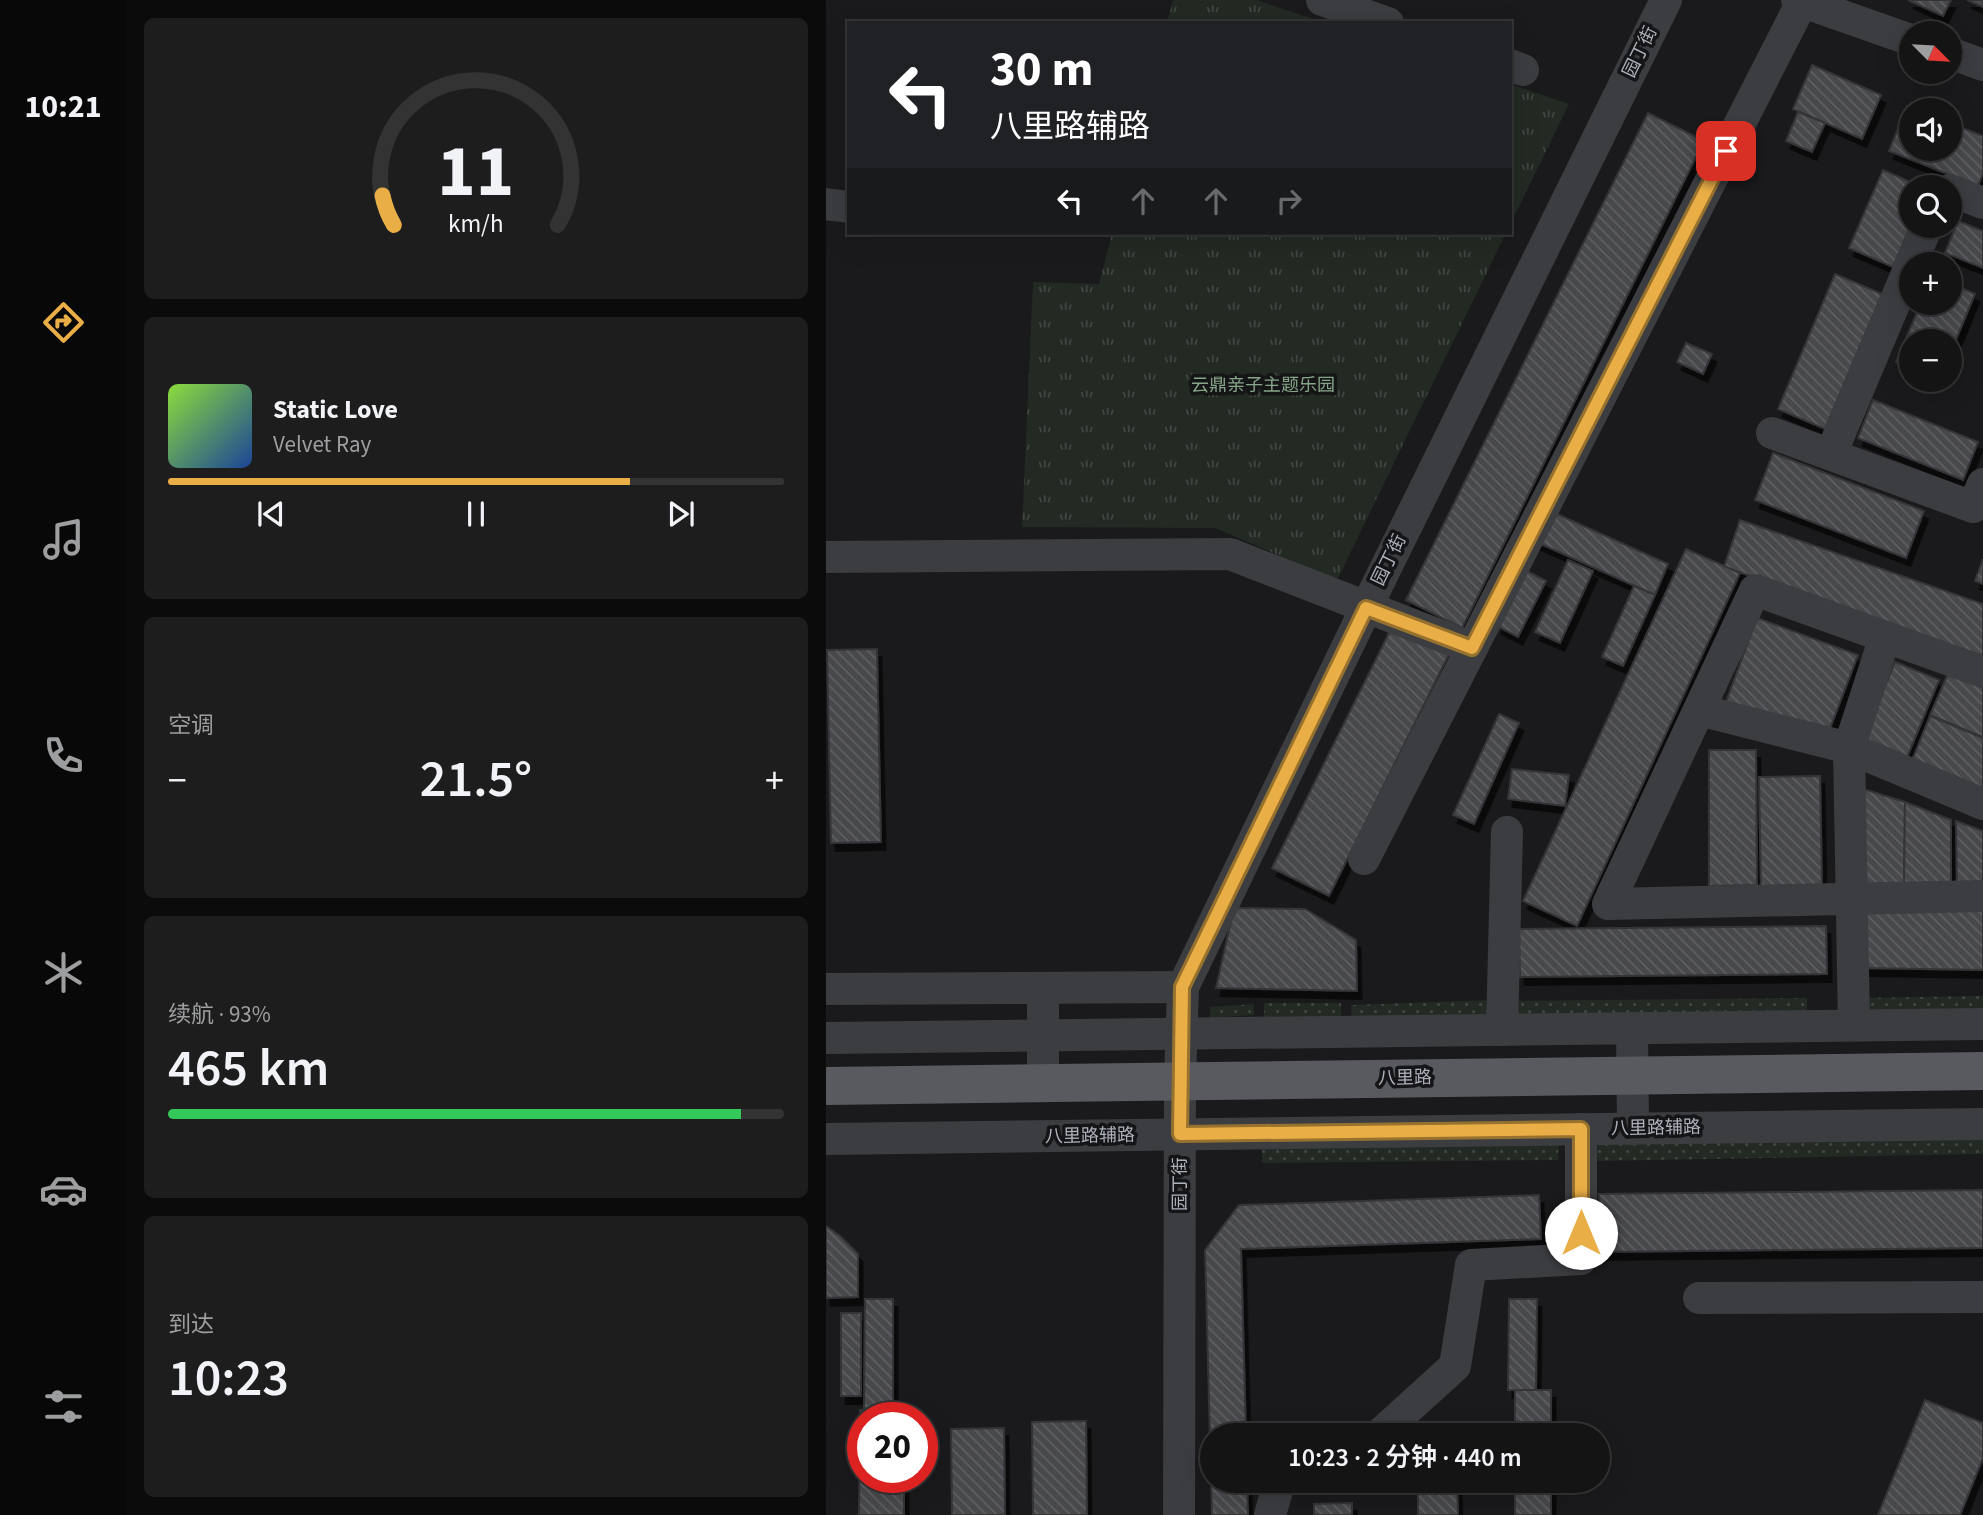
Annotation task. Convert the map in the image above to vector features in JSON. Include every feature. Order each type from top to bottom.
[{"type":"main road","name":"八里路","points":[[826,1086],[1983,1071]]},
{"type":"street","points":[[1322,0],[1382,21]]},
{"type":"street","name":"园丁街","points":[[1179,1515],[1182,987],[1666,0]]},
{"type":"street","points":[[1364,859],[1799,1],[1899,36]]},
{"type":"street","points":[[1962,57],[1983,65]]},
{"type":"street","points":[[1962,195],[1983,203]]},
{"type":"street","points":[[826,204],[847,207]]},
{"type":"street","points":[[1831,454],[1922,238]]},
{"type":"street","points":[[1772,433],[1980,501]]},
{"type":"street","points":[[826,557],[1230,554],[1472,648]]},
{"type":"street","points":[[1983,672],[1755,590],[1608,904],[1983,896]]},
{"type":"street","points":[[1854,1025],[1849,748],[1885,636]]},
{"type":"street","points":[[1699,710],[1849,748],[1983,804]]},
{"type":"street","points":[[1502,1030],[1507,832]]},
{"type":"street","points":[[826,989],[1182,987]]},
{"type":"street","points":[[1043,988],[1043,1083]]},
{"type":"street","points":[[826,1038],[1983,1024]]},
{"type":"street","points":[[1632,1028],[1633,1129]]},
{"type":"street","name":"八里路辅路","points":[[826,1139],[1983,1124]]},
{"type":"street","points":[[1392,1423],[1455,1366],[1471,1265],[1581,1259],[1581,1129]]},
{"type":"street","points":[[1699,1298],[1983,1297]]},
{"type":"street","points":[[1270,1515],[1276,1493]]},
{"type":"green space","points":[[1173,0],[1257,0],[1319,21],[1168,21]]},
{"type":"green space","points":[[1512,85],[1569,104],[1512,221]]},
{"type":"green space","name":"云鼎亲子主题乐园","points":[[1111,235],[1505,235],[1337,580],[1215,528],[1022,527],[1033,282],[1099,284]]},
{"type":"green space","points":[[1983,996],[1983,1014],[1854,1016],[1854,998]]},
{"type":"green space","points":[[1807,998],[1807,1015],[1511,1019],[1511,1001]]},
{"type":"green space","points":[[1492,1000],[1492,1017],[1352,1021],[1351,1005]]},
{"type":"green space","points":[[1264,1003],[1341,1003],[1341,1018],[1264,1019]]},
{"type":"green space","points":[[1254,1004],[1254,1015],[1210,1018],[1210,1007]]},
{"type":"green space","points":[[1983,1136],[1983,1154],[1595,1161],[1595,1144]]},
{"type":"green space","points":[[1559,1138],[1558,1160],[1262,1163],[1262,1141]]},
{"type":"building","points":[[1908,0],[1951,0],[1943,16]]},
{"type":"building","points":[[1967,0],[1983,0],[1983,7]]},
{"type":"building","points":[[1812,65],[1881,95],[1862,139],[1793,109]]},
{"type":"building","points":[[1798,112],[1825,123],[1812,152],[1786,141]]},
{"type":"building","points":[[1648,113],[1704,141],[1462,628],[1406,600]]},
{"type":"building","points":[[1899,126],[1899,155],[1889,151]]},
{"type":"building","points":[[1962,128],[1983,136],[1983,173],[1978,186],[1962,180],[1962,175],[1950,175],[1914,161],[1962,161]]},
{"type":"building","points":[[1883,170],[1899,177],[1899,238],[1905,238],[1893,267],[1849,248]]},
{"type":"building","points":[[1962,223],[1983,231],[1983,268],[1962,260],[1962,252],[1945,252],[1951,238],[1962,238]]},
{"type":"building","points":[[1835,274],[1882,294],[1825,429],[1778,409]]},
{"type":"building","points":[[1962,288],[1975,294],[1960,329],[1910,329],[1916,315],[1962,315]]},
{"type":"building","points":[[1686,343],[1712,354],[1703,374],[1677,362]]},
{"type":"building","points":[[1873,400],[1978,442],[1963,480],[1858,438]]},
{"type":"building","points":[[1773,453],[1924,511],[1906,558],[1755,500]]},
{"type":"building","points":[[1548,510],[1668,564],[1655,595],[1534,541]]},
{"type":"building","points":[[1740,520],[1983,604],[1983,656],[1724,567]]},
{"type":"building","points":[[1686,549],[1740,573],[1577,926],[1523,901]]},
{"type":"building","points":[[1983,559],[1983,584],[1975,581]]},
{"type":"building","points":[[1568,560],[1593,571],[1560,643],[1535,632]]},
{"type":"building","points":[[1525,570],[1546,581],[1518,637],[1497,626]]},
{"type":"building","points":[[1634,586],[1655,595],[1623,666],[1602,657]]},
{"type":"building","points":[[1757,618],[1858,655],[1826,739],[1726,702]]},
{"type":"building","points":[[1394,623],[1451,650],[1329,896],[1272,868]]},
{"type":"building","points":[[877,649],[881,842],[831,843],[827,650]]},
{"type":"building","points":[[1895,662],[1939,680],[1903,767],[1859,749]]},
{"type":"building","points":[[1950,669],[1983,683],[1983,737],[1930,715]]},
{"type":"building","points":[[1499,714],[1519,723],[1474,824],[1453,815]]},
{"type":"building","points":[[1930,716],[1983,738],[1983,793],[1911,763]]},
{"type":"building","points":[[1709,750],[1756,750],[1757,885],[1709,886]]},
{"type":"building","points":[[1512,769],[1569,775],[1565,806],[1508,799]]},
{"type":"building","points":[[1820,776],[1822,888],[1761,889],[1759,777]]},
{"type":"building","points":[[1860,788],[1905,802],[1904,888],[1859,888]]},
{"type":"building","points":[[1905,802],[1951,820],[1951,888],[1904,888]]},
{"type":"building","points":[[1956,821],[1983,831],[1983,888],[1957,888]]},
{"type":"building","points":[[1234,908],[1305,909],[1356,940],[1357,991],[1216,988]]},
{"type":"building","points":[[1983,909],[1983,970],[1861,968],[1861,910]]},
{"type":"building","points":[[1826,926],[1827,974],[1520,977],[1519,929]]},
{"type":"building","points":[[1983,1190],[1983,1248],[1600,1252],[1599,1194]]},
{"type":"building","points":[[1539,1195],[1541,1239],[1241,1249],[1246,1423],[1210,1423],[1205,1250],[1239,1205]]},
{"type":"building","points":[[826,1226],[858,1254],[858,1297],[826,1298]]},
{"type":"building","points":[[865,1299],[893,1299],[893,1402],[864,1402]]},
{"type":"building","points":[[1509,1299],[1537,1299],[1536,1390],[1508,1390]]},
{"type":"building","points":[[841,1313],[861,1313],[861,1396],[841,1396]]},
{"type":"building","points":[[1515,1390],[1551,1390],[1551,1423],[1515,1423]]},
{"type":"building","points":[[1925,1400],[1983,1423],[1983,1458],[1960,1515],[1878,1515]]},
{"type":"building","points":[[1086,1421],[1087,1515],[1033,1515],[1032,1422]]},
{"type":"building","points":[[1004,1428],[1005,1515],[952,1515],[951,1429]]},
{"type":"building","points":[[859,1493],[904,1493],[904,1515],[859,1515]]},
{"type":"building","points":[[1211,1493],[1247,1493],[1248,1515],[1212,1515]]},
{"type":"building","points":[[1418,1493],[1457,1493],[1458,1515],[1418,1515]]},
{"type":"building","points":[[1515,1493],[1551,1493],[1551,1515],[1515,1515]]},
{"type":"building","points":[[1352,1503],[1352,1515],[1314,1515],[1314,1504]]},
{"type":"route","points":[[1581,1233],[1581,1129],[1180,1134],[1182,987],[1366,608],[1472,648],[1726,151]]}]
